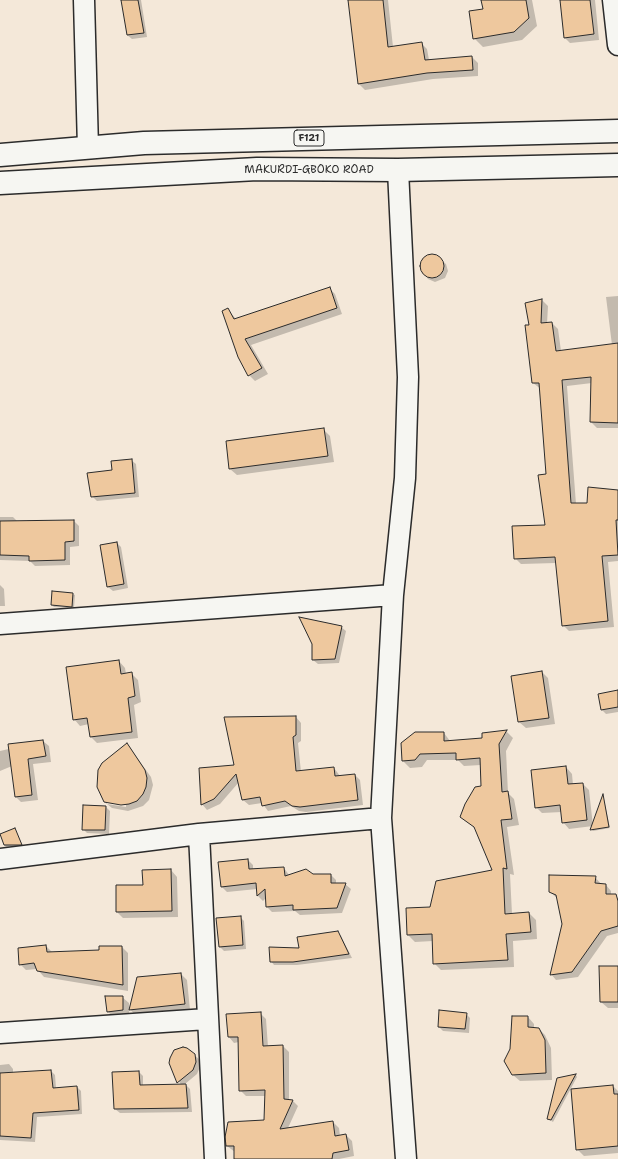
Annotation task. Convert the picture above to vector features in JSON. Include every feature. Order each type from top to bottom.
[{"type":"main road","name":"F121","points":[[0,155],[144,143],[618,131]]},
{"type":"main road","name":"MAKURDI-GBOKO ROAD","points":[[0,183],[257,170],[398,170],[618,165]]},
{"type":"street","points":[[84,0],[88,148]]},
{"type":"street","points":[[613,0],[618,45]]},
{"type":"street","points":[[398,170],[408,377],[405,478],[393,595],[381,818],[406,1159]]},
{"type":"street","points":[[0,624],[393,595]]},
{"type":"street","points":[[0,859],[199,834],[381,818]]},
{"type":"street","points":[[199,834],[215,1159]]},
{"type":"street","points":[[0,1032],[207,1019]]},
{"type":"building","points":[[121,0],[138,0],[144,33],[127,35]]},
{"type":"building","points":[[348,0],[383,0],[388,47],[422,42],[425,60],[472,56],[473,70],[427,73],[358,84]]},
{"type":"building","points":[[481,0],[526,0],[529,18],[514,32],[473,39],[469,11],[483,9]]},
{"type":"building","points":[[560,0],[590,0],[594,34],[564,38]]},
{"type":"building","points":[[432,254],[441,257],[444,266],[441,275],[432,278],[423,275],[420,266],[423,257]]},
{"type":"building","points":[[330,287],[337,308],[245,339],[262,368],[248,376],[238,357],[222,311],[228,308],[234,319]]},
{"type":"building","points":[[542,299],[541,323],[552,322],[556,351],[618,343],[618,423],[590,422],[591,377],[562,380],[571,503],[587,503],[588,487],[618,490],[618,520],[616,520],[618,555],[602,556],[608,621],[562,626],[555,557],[514,559],[512,526],[545,525],[538,475],[546,474],[539,383],[532,383],[525,325],[529,325],[525,303]]},
{"type":"building","points":[[324,428],[328,456],[229,469],[226,441]]},
{"type":"building","points":[[132,459],[135,493],[91,497],[87,473],[112,470],[111,461]]},
{"type":"building","points":[[74,520],[74,541],[65,542],[65,560],[29,561],[29,556],[0,555],[0,521]]},
{"type":"building","points":[[117,542],[124,584],[107,587],[100,545]]},
{"type":"building","points":[[52,591],[73,593],[72,607],[51,605]]},
{"type":"building","points":[[299,617],[342,626],[335,659],[312,660],[312,644]]},
{"type":"building","points":[[119,660],[121,674],[132,672],[135,696],[128,698],[132,732],[90,737],[87,718],[73,720],[66,667]]},
{"type":"building","points":[[542,671],[549,718],[518,722],[511,676]]},
{"type":"building","points":[[618,690],[618,707],[601,710],[598,694]]},
{"type":"building","points":[[296,716],[296,735],[293,737],[296,771],[334,767],[335,776],[355,774],[358,800],[300,807],[292,806],[285,801],[262,806],[260,797],[242,800],[236,774],[214,799],[201,805],[199,768],[234,765],[224,717]]},
{"type":"building","points":[[507,730],[499,744],[502,792],[508,791],[512,819],[501,820],[507,869],[503,868],[505,914],[529,912],[531,932],[506,934],[508,960],[433,964],[432,934],[407,935],[406,908],[430,907],[436,881],[492,870],[474,827],[460,817],[465,804],[475,787],[481,786],[480,758],[456,760],[456,753],[420,754],[415,760],[402,761],[401,743],[415,732],[444,732],[444,741],[482,738],[482,733]]},
{"type":"building","points":[[43,740],[46,756],[28,759],[32,795],[15,797],[8,744]]},
{"type":"building","points":[[127,743],[145,770],[147,778],[146,787],[143,794],[137,801],[129,804],[121,805],[104,802],[97,787],[98,770],[102,763]]},
{"type":"building","points":[[566,766],[568,784],[583,783],[587,820],[562,823],[560,805],[535,808],[531,770]]},
{"type":"building","points":[[603,794],[609,827],[590,830]]},
{"type":"building","points":[[83,805],[106,806],[105,830],[82,830]]},
{"type":"building","points":[[15,828],[22,845],[4,845],[0,834]]},
{"type":"building","points":[[248,859],[249,869],[284,867],[285,876],[306,869],[313,874],[331,874],[331,883],[346,883],[337,908],[293,910],[293,905],[266,907],[265,889],[257,896],[256,883],[221,887],[218,862]]},
{"type":"building","points":[[171,869],[172,911],[116,912],[116,885],[143,885],[142,870]]},
{"type":"building","points":[[549,875],[596,876],[595,883],[606,884],[606,894],[616,894],[618,901],[618,926],[601,931],[572,972],[550,975],[562,924],[556,895],[549,892]]},
{"type":"building","points":[[241,916],[243,945],[219,947],[216,918]]},
{"type":"building","points":[[338,931],[349,954],[293,962],[270,962],[269,947],[299,948],[297,937]]},
{"type":"building","points":[[46,945],[47,952],[99,950],[99,946],[122,946],[123,985],[37,971],[34,963],[19,965],[18,948]]},
{"type":"building","points":[[599,966],[618,966],[618,1002],[600,1002]]},
{"type":"building","points":[[181,973],[185,1004],[129,1010],[137,977]]},
{"type":"building","points":[[105,996],[123,996],[123,1010],[107,1012]]},
{"type":"building","points":[[439,1010],[467,1013],[465,1029],[438,1027]]},
{"type":"building","points":[[261,1012],[263,1046],[283,1045],[284,1099],[293,1100],[280,1129],[333,1121],[335,1136],[346,1134],[349,1150],[333,1153],[332,1159],[234,1159],[234,1146],[226,1146],[225,1137],[228,1122],[264,1120],[265,1090],[239,1091],[238,1037],[228,1037],[226,1014]]},
{"type":"building","points":[[512,1016],[528,1016],[528,1027],[539,1028],[545,1040],[546,1073],[512,1075],[504,1061],[510,1049]]},
{"type":"building","points":[[183,1047],[195,1054],[196,1062],[193,1070],[177,1083],[169,1063],[174,1050]]},
{"type":"building","points":[[51,1070],[53,1088],[77,1086],[79,1110],[33,1113],[31,1138],[0,1136],[0,1073]]},
{"type":"building","points":[[139,1071],[140,1085],[186,1084],[188,1108],[114,1109],[112,1072]]},
{"type":"building","points":[[576,1074],[551,1120],[547,1119],[557,1078]]},
{"type":"building","points":[[613,1085],[614,1094],[618,1094],[618,1146],[576,1150],[571,1089]]}]
